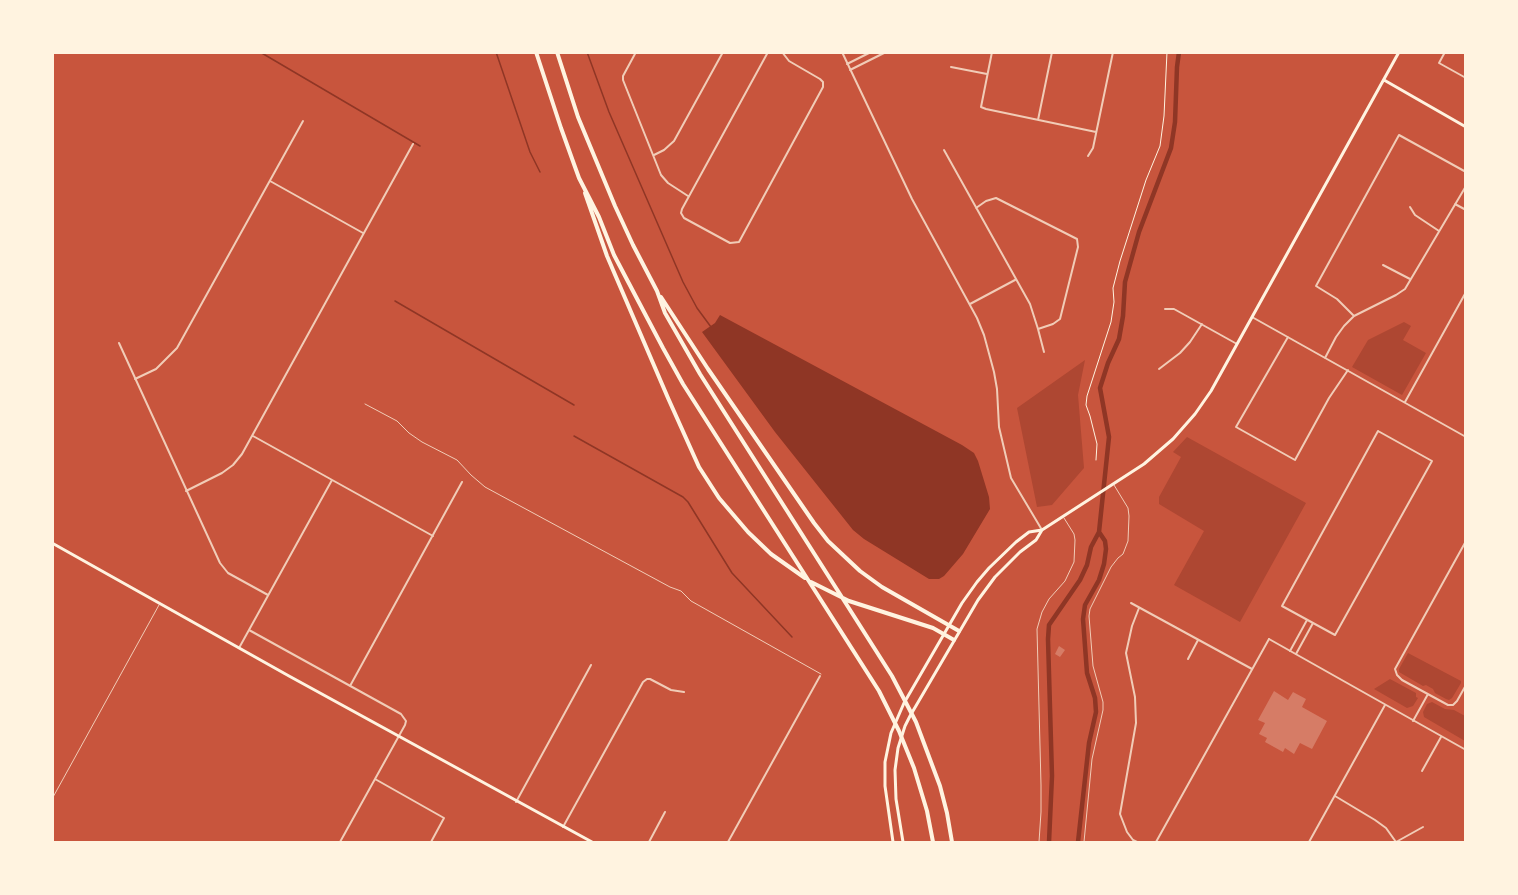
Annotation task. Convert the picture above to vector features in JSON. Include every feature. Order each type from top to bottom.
[{"type":"highway","points":[[536,52],[607,256],[699,467],[728,510],[762,546],[785,565],[818,585],[849,601],[933,628],[954,640]]},
{"type":"highway","points":[[557,52],[578,117],[633,246],[657,291],[714,379],[828,541],[860,571],[882,587],[959,631]]},
{"type":"highway","points":[[579,178],[614,255],[673,366],[879,691],[914,768],[927,811],[933,843]]},
{"type":"highway","points":[[657,291],[665,313],[700,374],[903,696],[916,722],[940,786],[952,843]]},
{"type":"main road","points":[[893,843],[885,786],[887,748],[904,703],[968,594],[988,568],[1029,532],[1042,530],[1113,484],[1153,457],[1182,430],[1203,403],[1237,344],[1399,52]]},
{"type":"main road","points":[[1384,80],[1466,127]]},
{"type":"main road","points":[[903,843],[895,780],[901,737],[910,716],[978,600],[995,577],[1036,540],[1042,530]]},
{"type":"main road","points":[[52,543],[592,843]]},
{"type":"street","points":[[636,52],[623,80],[661,175],[668,183],[688,196]]},
{"type":"street","points":[[654,155],[674,141],[723,52]]},
{"type":"street","points":[[768,52],[688,196],[681,213],[684,218],[730,243],[739,242],[823,87],[820,78],[789,61],[782,52]]},
{"type":"street","points":[[842,52],[912,199],[970,304],[984,335],[994,372],[999,427],[1011,478],[1042,530]]},
{"type":"street","points":[[847,64],[871,52]]},
{"type":"street","points":[[850,70],[886,52]]},
{"type":"street","points":[[992,52],[981,107],[1096,132]]},
{"type":"street","points":[[1038,120],[1052,52]]},
{"type":"street","points":[[1088,156],[1093,148],[1113,52]]},
{"type":"street","points":[[1445,52],[1439,63],[1466,78]]},
{"type":"street","points":[[951,67],[987,74]]},
{"type":"street","points":[[135,380],[156,369],[177,348],[303,121]]},
{"type":"street","points":[[1354,316],[1337,299],[1316,286],[1399,135],[1466,172]]},
{"type":"street","points":[[186,491],[228,469],[242,454],[413,144]]},
{"type":"street","points":[[944,150],[1030,304],[1044,352]]},
{"type":"street","points":[[270,181],[363,233]]},
{"type":"street","points":[[1325,358],[1336,337],[1354,316],[1405,289],[1466,186]]},
{"type":"street","points":[[976,208],[996,198],[1077,239],[1078,247],[1059,319],[1053,324],[1038,329]]},
{"type":"street","points":[[1455,204],[1466,210]]},
{"type":"street","points":[[1410,207],[1415,215],[1439,231]]},
{"type":"street","points":[[1383,265],[1410,279]]},
{"type":"street","points":[[970,304],[1016,279]]},
{"type":"street","points":[[1405,402],[1466,292]]},
{"type":"street","points":[[1165,309],[1174,309],[1237,344]]},
{"type":"street","points":[[1252,317],[1466,438]]},
{"type":"street","points":[[1159,369],[1180,353],[1202,324]]},
{"type":"street","points":[[1288,337],[1236,427],[1295,460],[1329,398],[1348,370]]},
{"type":"street","points":[[119,343],[220,563],[234,577],[268,595]]},
{"type":"street","points":[[1378,431],[1432,461],[1335,635],[1314,623],[1282,606],[1378,431]]},
{"type":"street","points":[[252,436],[433,536]]},
{"type":"street","points":[[239,648],[332,480]]},
{"type":"street","points":[[350,686],[462,482]]},
{"type":"street","points":[[1466,541],[1395,669],[1402,680],[1448,705],[1453,705],[1457,701],[1466,685]]},
{"type":"street","points":[[1131,603],[1252,669]]},
{"type":"street","points":[[1137,843],[1126,832],[1120,814],[1136,723],[1135,697],[1126,653],[1139,608]]},
{"type":"street","points":[[1290,651],[1307,620]]},
{"type":"street","points":[[1296,654],[1314,623]]},
{"type":"street","points":[[249,630],[401,714],[406,721],[340,843]]},
{"type":"street","points":[[1300,633],[1306,636]]},
{"type":"street","points":[[1156,843],[1269,639],[1466,750]]},
{"type":"street","points":[[1188,659],[1198,640]]},
{"type":"street","points":[[516,802],[591,665]]},
{"type":"street","points":[[728,843],[820,676]]},
{"type":"street","points":[[563,827],[643,682],[651,679],[671,690],[684,692]]},
{"type":"street","points":[[1413,721],[1428,694]]},
{"type":"street","points":[[1309,843],[1385,705]]},
{"type":"street","points":[[1422,771],[1442,737]]},
{"type":"street","points":[[375,779],[444,818],[431,843]]},
{"type":"street","points":[[1335,796],[1376,820],[1386,828],[1396,843],[1423,827]]},
{"type":"street","points":[[649,843],[665,812]]},
{"type":"lane","points":[[365,404],[397,422],[422,442],[457,460],[485,487],[662,583],[681,591],[691,601],[821,673],[820,676]]},
{"type":"lane","points":[[1084,843],[1092,759],[1103,710],[1093,666],[1090,609],[1111,567],[1123,554],[1128,541],[1128,507],[1113,484]]},
{"type":"lane","points":[[1039,843],[1041,785],[1037,636],[1042,612],[1049,599],[1065,580],[1074,562],[1074,534],[1063,516]]},
{"type":"lane","points":[[52,799],[159,603]]},
{"type":"path","points":[[1096,460],[1097,444],[1086,405],[1087,396],[1111,322],[1114,302],[1113,288],[1119,261],[1160,146],[1167,52]]},
{"type":"shaded area","points":[[720,315],[974,453],[989,497],[990,509],[963,554],[944,576],[939,579],[929,579],[853,530],[775,432],[702,332],[715,323]]},
{"type":"shaded area","points":[[1404,322],[1411,326],[1403,340],[1426,353],[1402,395],[1352,367],[1368,340]]},
{"type":"shaded area","points":[[1085,360],[1078,395],[1084,468],[1052,505],[1037,507],[1017,408]]},
{"type":"shaded area","points":[[1187,437],[1306,503],[1240,622],[1174,585],[1204,531],[1159,504],[1159,497],[1181,457],[1173,452]]},
{"type":"shaded area","points":[[1408,653],[1461,681],[1452,698],[1446,699],[1435,693],[1433,689],[1399,672]]},
{"type":"shaded area","points":[[1390,679],[1416,693],[1418,698],[1413,706],[1407,708],[1374,689]]},
{"type":"shaded area","points":[[1432,702],[1465,716],[1465,741],[1424,717],[1423,712],[1427,704]]},
{"type":"building","points":[[1059,646],[1065,650],[1060,657],[1055,654]]},
{"type":"building","points":[[1274,691],[1288,700],[1293,692],[1306,699],[1302,707],[1327,721],[1312,749],[1300,743],[1294,754],[1285,748],[1283,752],[1265,742],[1267,738],[1259,734],[1265,723],[1258,720]]},
{"type":"waterway","points":[[260,52],[420,146]]},
{"type":"waterway","points":[[496,52],[530,152],[540,172]]},
{"type":"waterway","points":[[587,52],[609,112],[683,282],[697,308],[711,327]]},
{"type":"waterway","points":[[1049,842],[1052,776],[1049,625],[1080,580],[1087,565],[1091,547],[1099,532],[1109,437],[1100,388],[1119,339],[1125,282],[1139,232],[1171,148],[1175,122],[1179,52]]},
{"type":"waterway","points":[[395,301],[574,405]]},
{"type":"waterway","points":[[574,436],[683,497],[732,573],[792,637]]},
{"type":"waterway","points":[[1078,842],[1089,743],[1096,712],[1095,698],[1087,673],[1083,619],[1085,605],[1099,580],[1104,564],[1105,541],[1099,532]]}]
